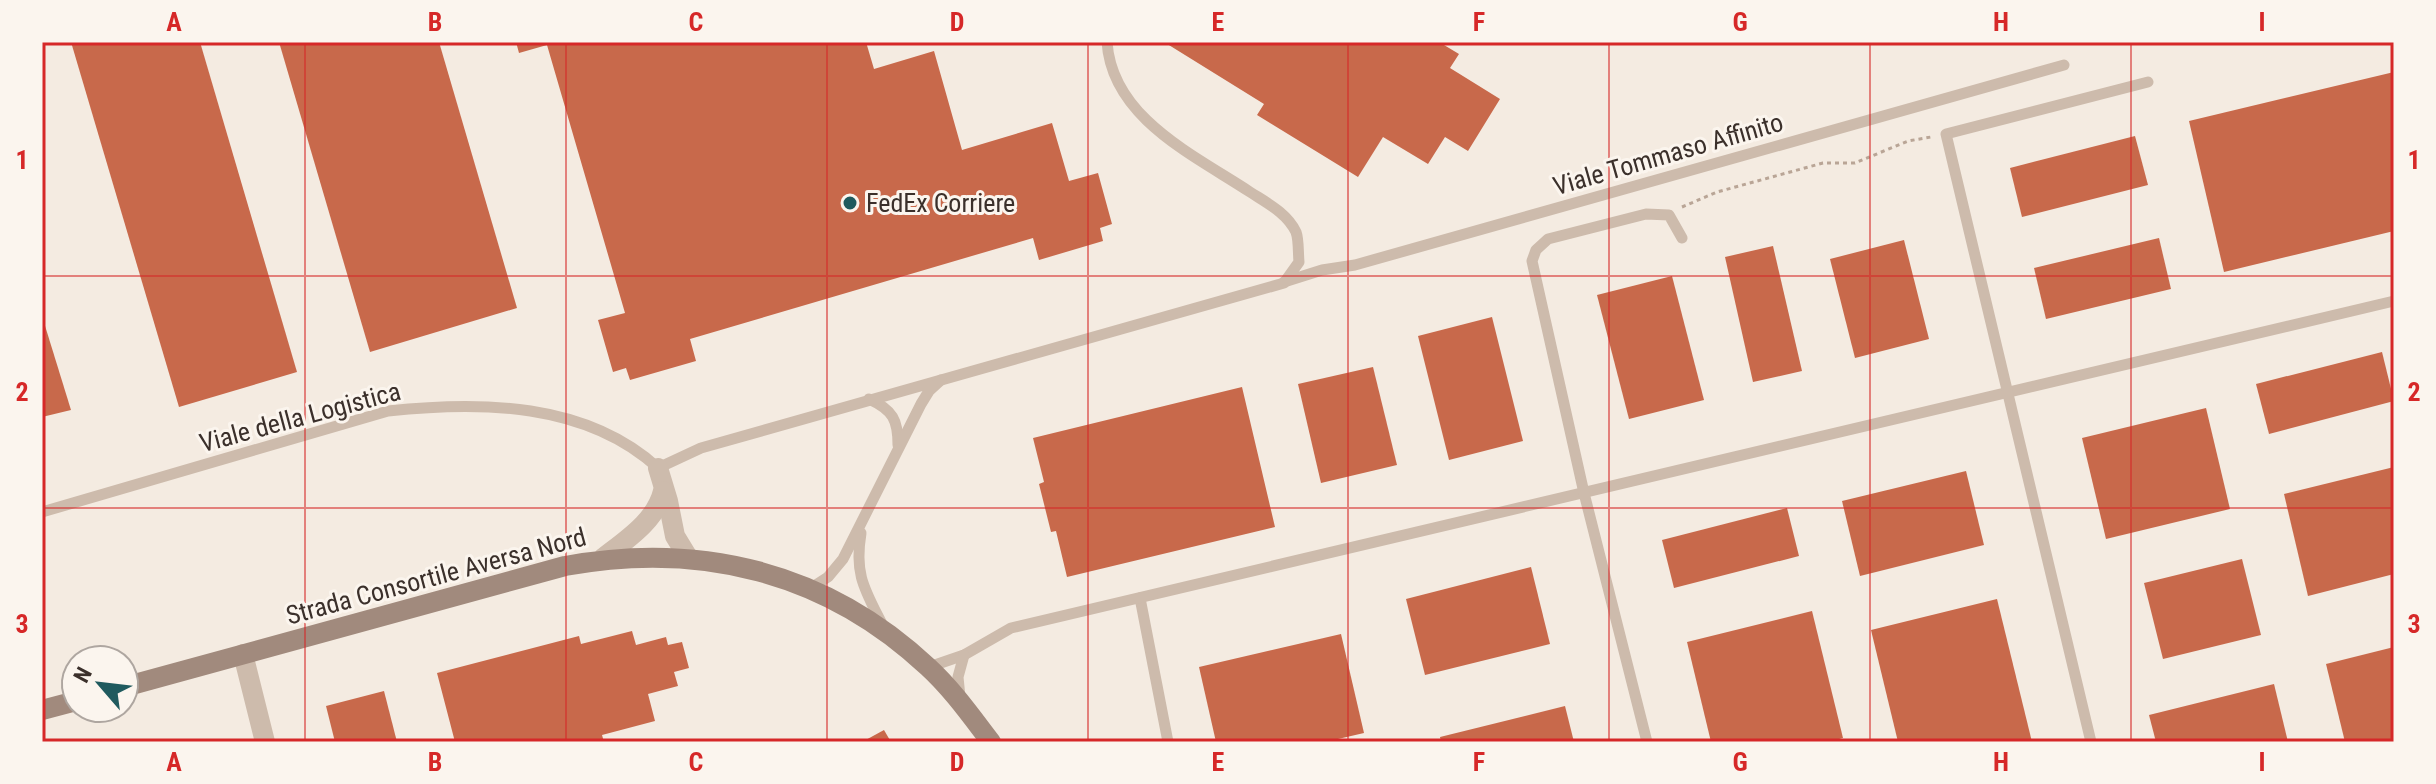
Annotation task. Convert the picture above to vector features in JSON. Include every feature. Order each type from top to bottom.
[{"type":"street","points":[[603,558],[654,513],[661,503],[663,483],[658,468]]},
{"type":"street","points":[[663,491],[675,536],[689,559]]},
{"type":"street","name":"Strada Consortile Aversa Nord","points":[[140,683],[466,592],[603,558],[689,559],[748,569],[811,588],[837,600],[885,630],[929,667],[991,742]]},
{"type":"street","points":[[243,654],[265,742]]},
{"type":"lane","points":[[1107,42],[1114,77],[1127,99],[1147,120],[1185,150],[1280,211],[1297,233],[1299,262],[1284,283]]},
{"type":"lane","name":"Viale Tommaso Affinito","points":[[658,468],[701,448],[944,377],[1322,270],[1355,265],[2064,65]]},
{"type":"lane","points":[[2091,742],[1946,134],[2148,82]]},
{"type":"lane","points":[[1647,742],[1584,493],[1532,261],[1536,250],[1548,239],[1646,214],[1669,215],[1682,238]]},
{"type":"lane","points":[[929,667],[964,655],[1011,628],[2394,301]]},
{"type":"lane","points":[[811,588],[828,577],[843,559],[898,446],[929,391],[944,377]]},
{"type":"lane","points":[[869,399],[886,409],[898,425],[898,446]]},
{"type":"lane","name":"Viale della Logistica","points":[[42,512],[388,411],[435,406],[481,405],[571,418],[618,439],[642,453],[658,468]]},
{"type":"lane","points":[[862,525],[857,557],[859,574],[885,630]]},
{"type":"lane","points":[[1140,598],[1168,742]]},
{"type":"lane","points":[[960,701],[958,677],[964,655]]},
{"type":"path","points":[[1669,215],[1717,192],[1823,163],[1855,163],[1908,141],[1946,134]]},
{"type":"building","points":[[71,42],[200,42],[297,372],[179,407]]},
{"type":"building","points":[[279,42],[439,42],[517,308],[370,352]]},
{"type":"building","name":"FedEx Corriere","points":[[516,42],[866,42],[874,69],[934,51],[962,150],[1052,123],[1069,181],[1098,173],[1112,224],[1100,228],[1103,241],[1039,260],[1033,238],[690,339],[696,361],[630,380],[626,368],[613,372],[598,320],[625,313],[547,45],[519,53]]},
{"type":"building","points":[[1164,42],[1439,42],[1459,54],[1450,68],[1500,99],[1468,151],[1445,137],[1428,164],[1383,137],[1358,177],[1257,115],[1264,104]]},
{"type":"building","points":[[2394,72],[2394,231],[2224,272],[2189,121]]},
{"type":"building","points":[[2135,136],[2148,185],[2022,217],[2010,168]]},
{"type":"building","points":[[2159,238],[2171,289],[2046,319],[2034,268]]},
{"type":"building","points":[[1904,240],[1929,339],[1855,358],[1830,259]]},
{"type":"building","points":[[1773,246],[1802,371],[1753,382],[1725,257]]},
{"type":"building","points":[[1672,276],[1704,400],[1629,419],[1597,295]]},
{"type":"building","points":[[42,316],[71,410],[42,417]]},
{"type":"building","points":[[1492,317],[1523,441],[1449,460],[1418,336]]},
{"type":"building","points":[[2382,352],[2394,401],[2269,434],[2256,384]]},
{"type":"building","points":[[1373,367],[1397,465],[1321,483],[1298,384]]},
{"type":"building","points":[[1242,387],[1275,527],[1067,577],[1056,531],[1051,532],[1039,484],[1044,482],[1033,438]]},
{"type":"building","points":[[2206,408],[2230,509],[2106,539],[2082,438]]},
{"type":"building","points":[[2394,467],[2394,574],[2308,596],[2284,494]]},
{"type":"building","points":[[1966,471],[1984,545],[1860,576],[1842,501]]},
{"type":"building","points":[[1787,508],[1799,556],[1674,588],[1662,540]]},
{"type":"building","points":[[2242,559],[2261,635],[2163,659],[2144,583]]},
{"type":"building","points":[[1531,567],[1550,644],[1425,675],[1406,599]]},
{"type":"building","points":[[1997,599],[2032,742],[1898,742],[1871,630]]},
{"type":"building","points":[[1812,611],[1843,738],[1828,742],[1711,742],[1687,642]]},
{"type":"building","points":[[632,631],[636,645],[666,637],[668,645],[682,642],[689,668],[674,672],[678,686],[648,694],[655,721],[602,735],[604,742],[455,742],[437,673],[579,636],[581,644]]},
{"type":"building","points":[[1341,634],[1364,733],[1325,742],[1216,742],[1199,667]]},
{"type":"building","points":[[2394,647],[2394,742],[2345,742],[2326,664]]},
{"type":"building","points":[[2274,684],[2288,742],[2156,742],[2149,715]]},
{"type":"building","points":[[384,691],[397,742],[335,742],[326,706]]},
{"type":"building","points":[[1565,706],[1574,742],[1441,742],[1440,737]]},
{"type":"building","points":[[884,730],[891,742],[862,742]]},
{"type":"place","name":"FedEx Corriere","points":[[850,203]]}]
